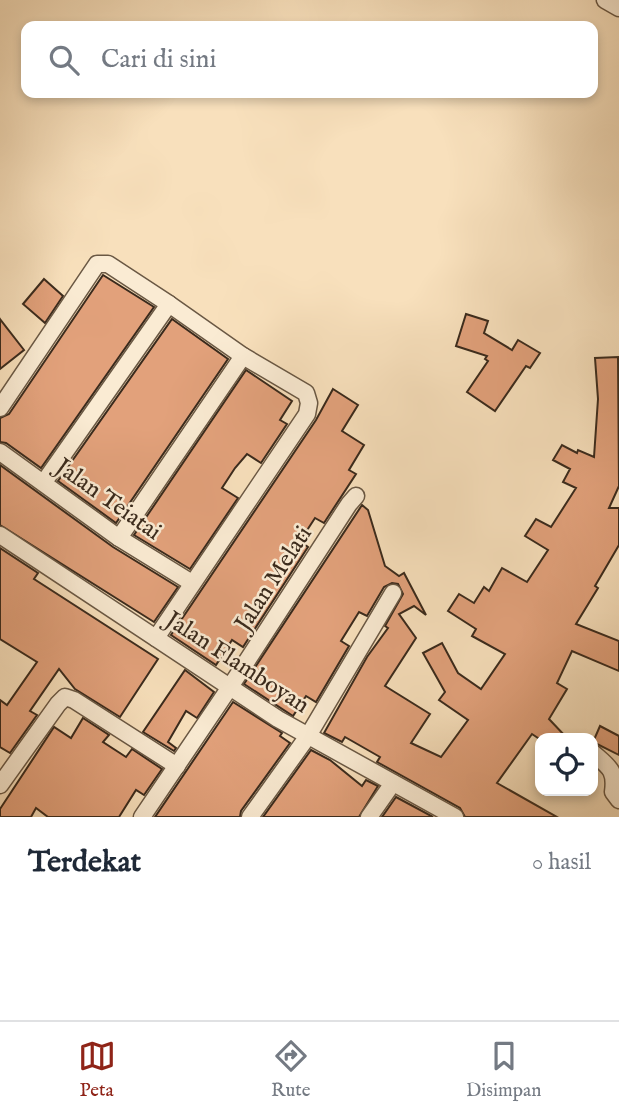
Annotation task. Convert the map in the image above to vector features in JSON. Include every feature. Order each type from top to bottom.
[{"type":"street","points":[[605,0],[619,8]]},
{"type":"street","points":[[0,408],[93,267],[102,262],[169,304],[243,356],[306,393],[309,407],[307,414],[156,638]]},
{"type":"street","points":[[44,482],[169,304]]},
{"type":"street","points":[[119,537],[243,356]]},
{"type":"street","name":"Jalan Teiatai","points":[[0,452],[119,537],[192,583]]},
{"type":"street","name":"Jalan Melati","points":[[142,817],[356,496]]},
{"type":"street","name":"Jalan Flamboyan","points":[[0,535],[278,719],[455,817]]},
{"type":"street","points":[[250,817],[309,736],[393,593]]},
{"type":"street","points":[[0,785],[65,697],[74,700],[177,766]]},
{"type":"street","points":[[598,757],[610,767],[615,778],[613,792],[619,800]]},
{"type":"street","points":[[369,817],[393,783]]},
{"type":"building","points":[[103,275],[154,307],[41,468],[6,443],[0,442],[0,418],[9,414]]},
{"type":"building","points":[[44,279],[63,296],[45,323],[23,304]]},
{"type":"building","points":[[466,314],[488,321],[484,333],[512,350],[518,340],[540,353],[530,368],[526,366],[495,411],[467,392],[488,361],[485,359],[487,356],[456,346]]},
{"type":"building","points":[[0,319],[24,350],[0,369]]},
{"type":"building","points":[[172,319],[228,359],[116,523],[58,481]]},
{"type":"building","points":[[618,357],[619,486],[609,508],[619,508],[619,545],[595,586],[598,588],[576,624],[619,641],[619,671],[572,651],[557,683],[567,689],[549,719],[562,733],[532,734],[497,783],[557,817],[465,817],[460,808],[377,762],[380,757],[345,737],[342,742],[324,733],[367,657],[388,628],[385,626],[403,594],[398,584],[392,583],[384,587],[367,616],[359,612],[341,641],[349,646],[316,702],[306,696],[293,716],[244,684],[362,505],[368,510],[385,566],[399,576],[404,573],[426,615],[414,606],[399,614],[416,638],[385,686],[430,714],[411,743],[441,757],[468,720],[439,700],[445,692],[423,653],[442,643],[458,673],[481,689],[505,654],[472,636],[476,629],[448,611],[459,594],[474,603],[484,587],[489,591],[502,568],[527,582],[548,550],[525,536],[536,519],[551,527],[576,488],[563,482],[570,469],[553,460],[562,445],[577,453],[578,450],[594,457],[598,399],[595,358]]},
{"type":"building","points":[[246,370],[292,401],[280,420],[287,424],[261,463],[247,454],[235,468],[222,488],[238,498],[190,569],[134,535]]},
{"type":"building","points":[[333,389],[358,405],[342,431],[364,445],[349,470],[356,474],[324,523],[315,518],[300,541],[308,547],[243,647],[232,640],[216,665],[171,635],[316,420]]},
{"type":"building","points":[[0,465],[113,547],[178,587],[154,622],[0,525]]},
{"type":"building","points":[[0,548],[38,573],[34,579],[158,659],[120,717],[75,689],[59,669],[30,711],[37,715],[10,753],[0,747],[0,700],[7,705],[37,662],[0,639]]},
{"type":"building","points":[[185,670],[214,692],[197,718],[186,711],[168,742],[176,748],[174,751],[143,732]]},
{"type":"building","points":[[233,702],[282,733],[280,736],[290,743],[241,811],[240,817],[155,817]]},
{"type":"building","points":[[83,718],[109,735],[103,742],[126,757],[132,749],[162,769],[144,795],[136,790],[119,817],[48,817],[36,808],[31,817],[0,817],[0,809],[54,727],[71,738]]},
{"type":"building","points":[[600,726],[619,736],[619,755],[598,744],[597,733]]},
{"type":"building","points":[[311,750],[330,760],[362,786],[366,780],[378,786],[359,817],[263,817]]},
{"type":"building","points":[[396,797],[433,817],[382,817]]}]
